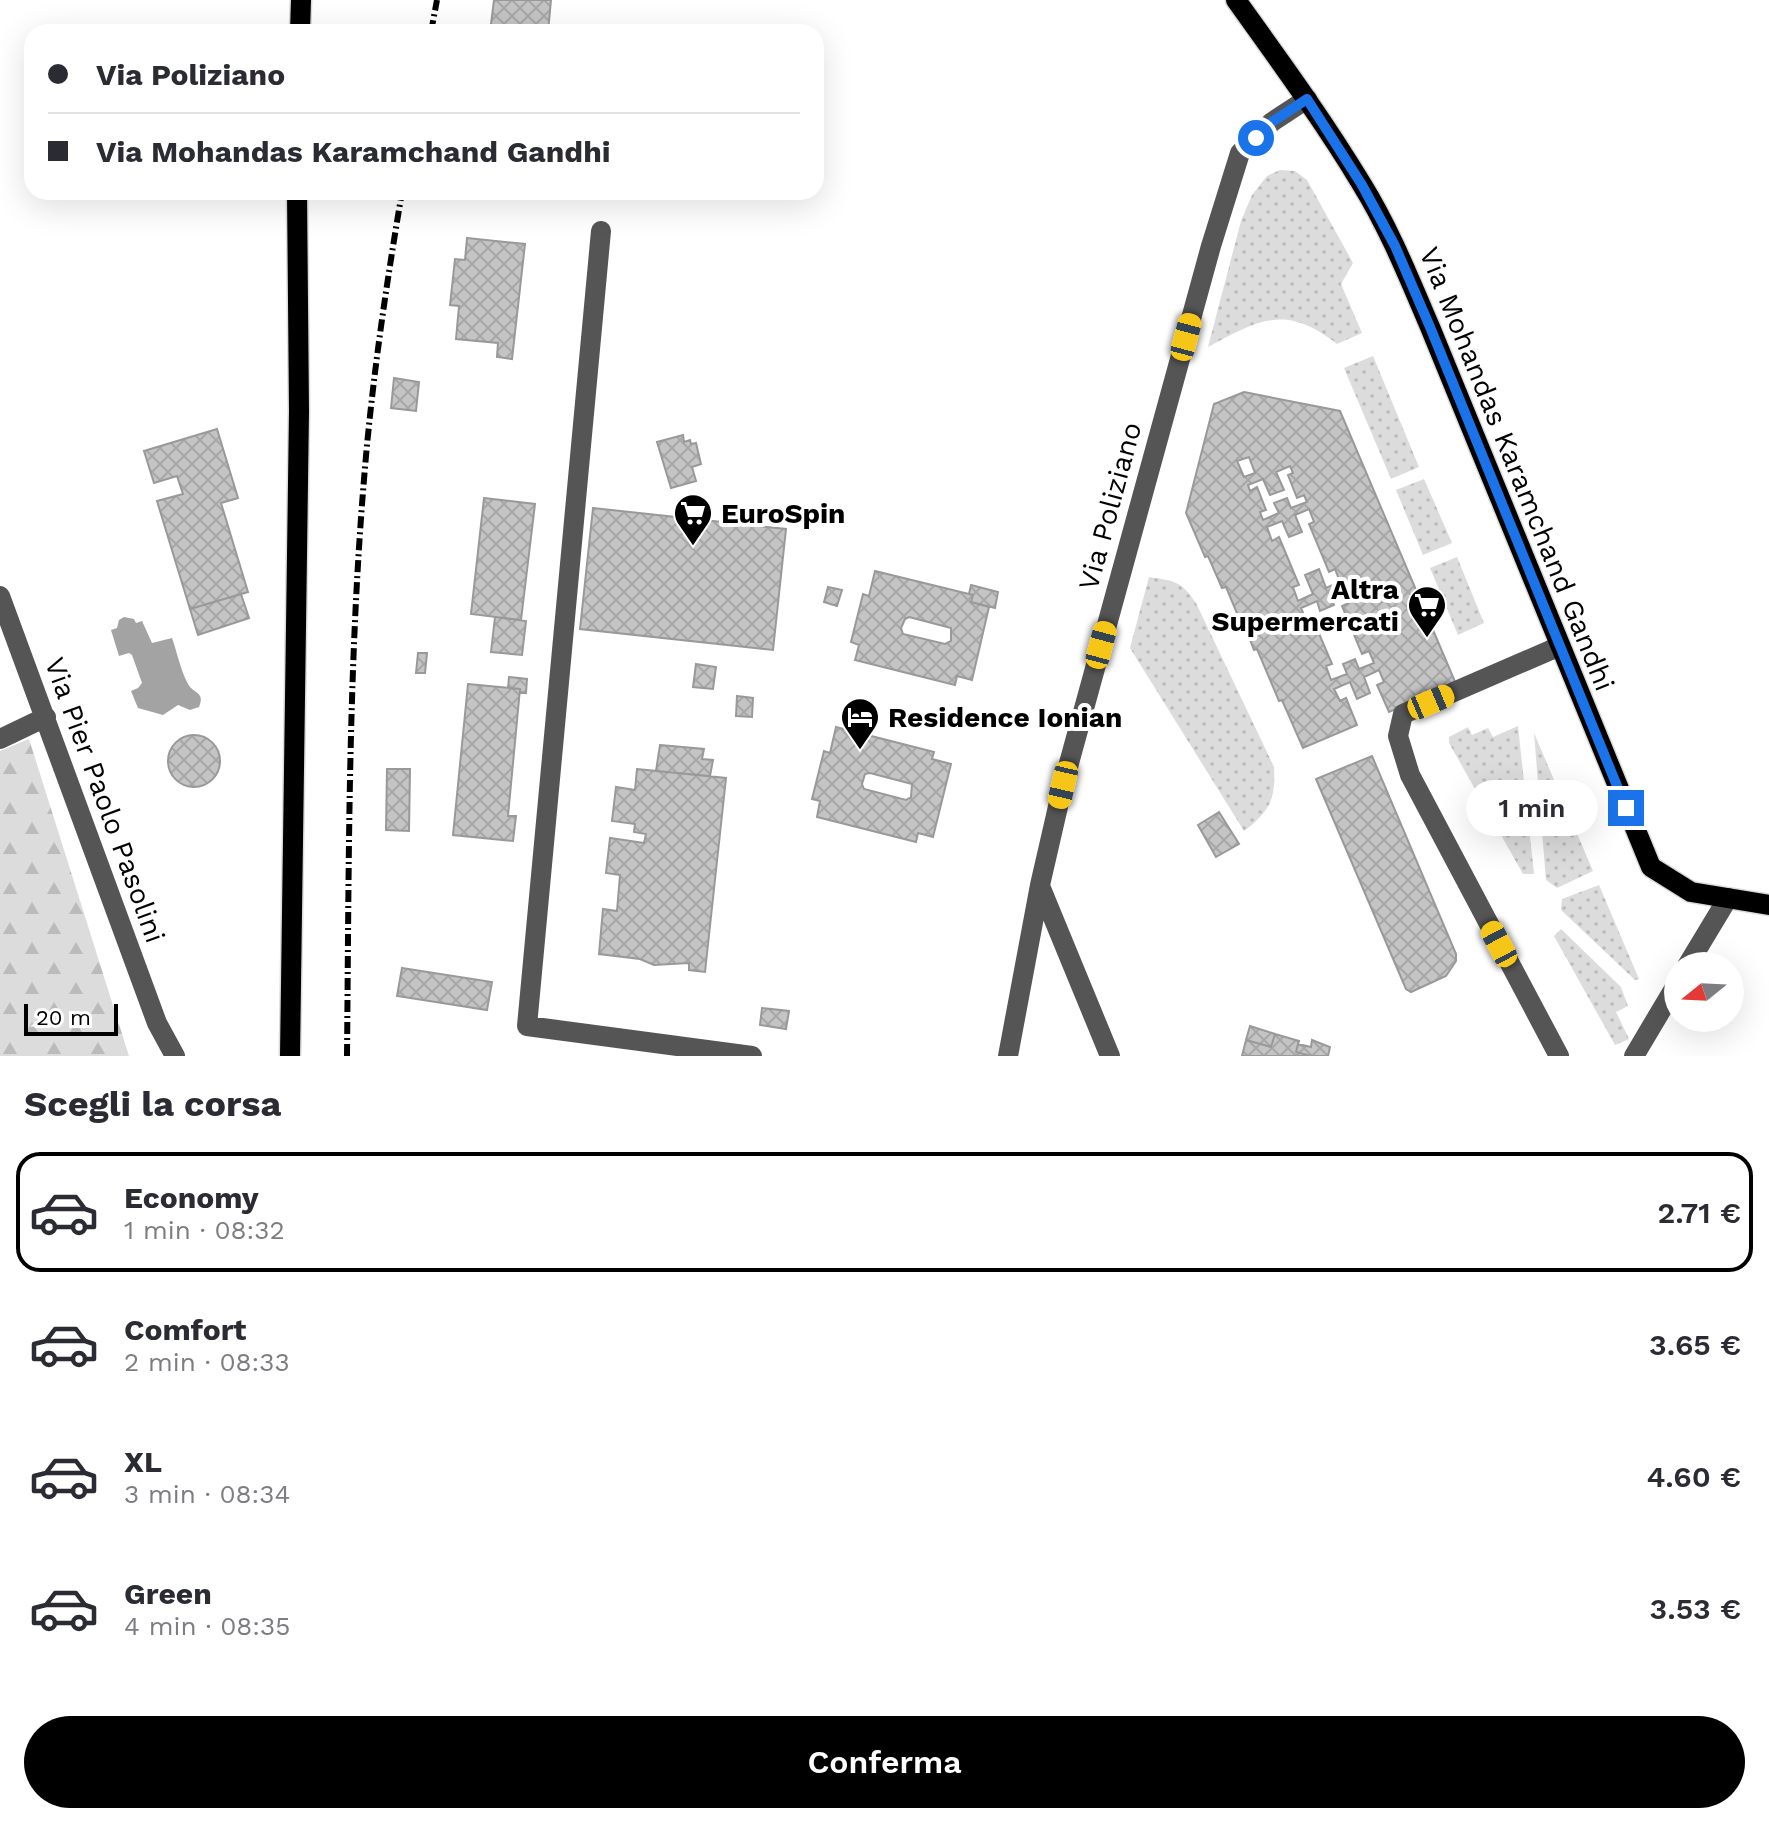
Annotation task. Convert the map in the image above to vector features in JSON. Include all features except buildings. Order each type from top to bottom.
[{"type":"main road","points":[[300,24],[301,0]]},
{"type":"main road","name":"Via Mohandas Karamchand Gandhi","points":[[1236,0],[1307,99],[1362,185],[1395,246],[1651,867],[1691,892],[1769,905]]},
{"type":"main road","points":[[289,1054],[299,411],[297,200]]},
{"type":"street","name":"Via Poliziano","points":[[1008,1056],[1040,885],[1109,617],[1211,246],[1240,153],[1272,122],[1307,99]]},
{"type":"street","points":[[601,231],[527,1026],[670,1051],[752,1056]]},
{"type":"street","name":"Via Pier Paolo Pasolini","points":[[0,596],[157,1023],[175,1056]]},
{"type":"street","points":[[1559,1056],[1410,775],[1398,736],[1403,714],[1560,646]]},
{"type":"street","points":[[0,739],[46,717]]},
{"type":"street","points":[[1040,885],[1110,1056]]},
{"type":"street","points":[[1695,952],[1728,898]]},
{"type":"street","points":[[1634,1056],[1664,1006]]},
{"type":"street","name":"Via Pier Paolo Pasolini","points":[[157,1023],[163,1056]]},
{"type":"green space","points":[[1280,170],[1295,171],[1307,180],[1353,263],[1341,284],[1362,333],[1337,344],[1303,324],[1273,320],[1243,329],[1208,347],[1241,221],[1252,195],[1267,176]]},
{"type":"green space","points":[[1373,356],[1419,467],[1391,479],[1344,368]]},
{"type":"green space","points":[[1424,479],[1452,543],[1423,555],[1396,490]]},
{"type":"green space","points":[[1457,557],[1484,623],[1458,635],[1430,568]]},
{"type":"green space","points":[[1149,577],[1177,583],[1196,603],[1274,767],[1270,804],[1244,831],[1130,648]]},
{"type":"green space","points":[[1518,726],[1534,874],[1523,874],[1449,743],[1449,737],[1468,727],[1472,735],[1488,728],[1493,737]]},
{"type":"green space","points":[[1534,733],[1593,871],[1557,888],[1546,880]]},
{"type":"green space","points":[[29,739],[129,1056],[0,1056],[0,751]]},
{"type":"green space","points":[[1599,885],[1639,979],[1635,980],[1561,910],[1562,899]]},
{"type":"green space","points":[[1561,929],[1621,987],[1628,1006],[1616,1012],[1629,1039],[1615,1045],[1554,936]]},
{"type":"shaded area","points":[[124,617],[134,619],[136,623],[142,621],[152,643],[172,638],[187,682],[200,695],[199,707],[190,710],[178,705],[163,715],[138,708],[131,691],[142,683],[132,655],[119,656],[111,630],[117,628],[119,620]]},
{"type":"railway","points":[[432,24],[437,0]]},
{"type":"railway","points":[[347,1056],[350,756],[360,531],[377,357],[401,200]]},
{"type":"place","name":"EuroSpin","points":[[693,547]]},
{"type":"place","name":"Altra Supermercati","points":[[1427,639]]},
{"type":"place","name":"Residence Ionian","points":[[860,751]]},
{"type":"route","points":[[1256,138],[1272,122],[1307,99],[1362,185],[1395,246],[1430,327],[1626,808]]}]
